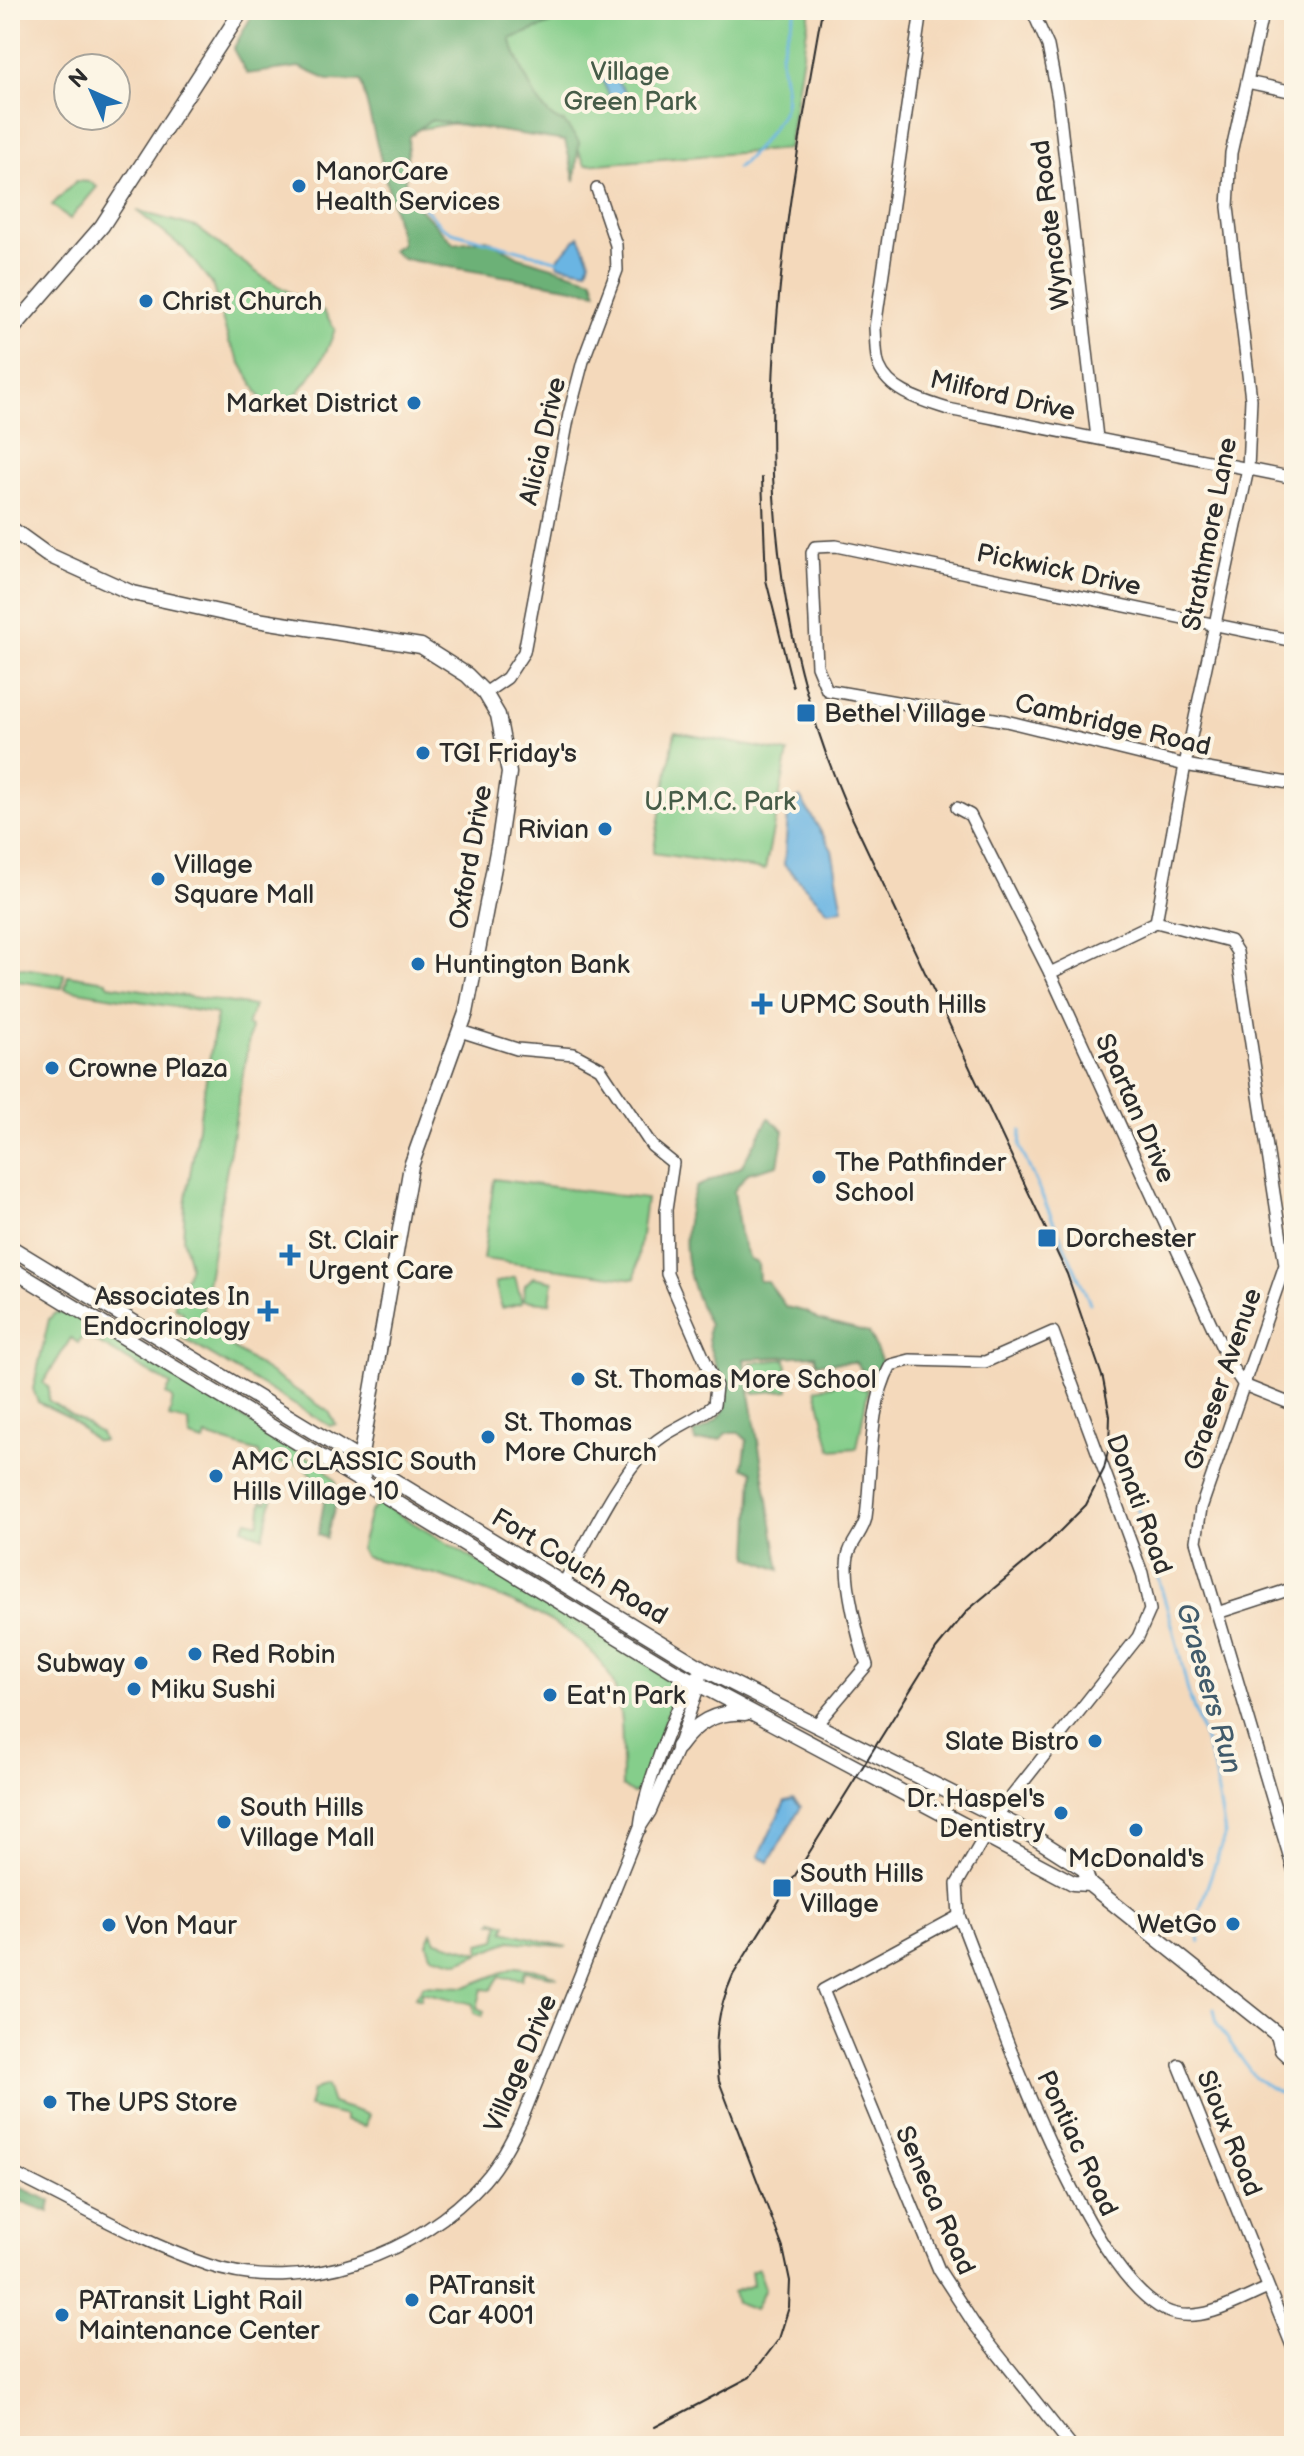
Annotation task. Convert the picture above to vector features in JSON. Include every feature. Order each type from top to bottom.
[{"type":"street","points":[[10,332],[102,226],[242,10]]},
{"type":"street","name":"Milford Drive","points":[[921,10],[875,328],[879,366],[892,383],[911,397],[948,409],[1294,478]]},
{"type":"street","name":"Wyncote Road","points":[[1032,10],[1048,46],[1058,99],[1097,438]]},
{"type":"street","name":"Strathmore Lane","points":[[1156,922],[1185,765],[1248,469],[1251,399],[1228,176],[1263,10]]},
{"type":"street","points":[[1247,82],[1294,92]]},
{"type":"street","name":"Alicia Drive","points":[[485,693],[507,678],[524,652],[569,414],[583,361],[617,270],[616,245],[597,189]]},
{"type":"street","name":"Oxford Drive","points":[[10,528],[46,554],[132,593],[251,619],[421,646],[453,663],[485,693],[504,733],[508,782],[460,1031],[411,1166],[360,1460]]},
{"type":"street","name":"Pickwick Drive","points":[[827,690],[817,666],[812,609],[812,553],[815,547],[836,546],[1294,641]]},
{"type":"street","name":"Cambridge Road","points":[[827,690],[1006,721],[1185,765],[1294,784]]},
{"type":"street","name":"Spartan Drive","points":[[957,808],[970,815],[1050,973],[1230,1365],[1244,1385]]},
{"type":"street","points":[[1050,973],[1156,922]]},
{"type":"street","name":"Graeser Avenue","points":[[1156,922],[1230,941],[1237,952],[1285,1265],[1195,1527],[1196,1541],[1294,1872]]},
{"type":"street","points":[[460,1031],[517,1049],[574,1054],[600,1068],[652,1146],[673,1163],[666,1210],[667,1274],[716,1386],[714,1405],[646,1451],[563,1584]]},
{"type":"street","name":"Fort Couch Road","points":[[10,1247],[702,1668],[997,1815],[1084,1869],[1089,1884],[1278,2035],[1294,2040]]},
{"type":"street","name":"Fort Couch Road","points":[[10,1268],[696,1684],[1073,1883],[1089,1884]]},
{"type":"street","name":"Donati Road","points":[[815,1726],[867,1665],[858,1640],[848,1555],[866,1520],[869,1471],[882,1380],[891,1365],[910,1360],[985,1362],[1053,1332],[1142,1573],[1150,1610],[1138,1637],[985,1834],[957,1884],[959,1916]]},
{"type":"street","points":[[1244,1385],[1294,1405]]},
{"type":"street","points":[[357,1479],[360,1460]]},
{"type":"street","points":[[1217,1613],[1294,1588]]},
{"type":"street","name":"Village Drive","points":[[10,2172],[159,2245],[210,2266],[249,2274],[318,2272],[403,2244],[430,2229],[462,2203],[507,2151],[542,2072],[639,1829],[678,1747],[702,1668]]},
{"type":"street","name":"Village Drive","points":[[639,1829],[640,1810],[651,1779],[696,1684]]},
{"type":"street","points":[[678,1747],[691,1729],[708,1718],[732,1713],[754,1715]]},
{"type":"street","name":"Seneca Road","points":[[959,1916],[823,1990],[939,2270],[974,2324],[1071,2446]]},
{"type":"street","name":"Pontiac Road","points":[[959,1916],[1045,2133],[1084,2216],[1148,2302],[1176,2314],[1202,2315],[1268,2288]]},
{"type":"street","name":"Fort Couch Road","points":[[1278,2035],[1282,2050],[1294,2061]]},
{"type":"street","name":"Sioux Road","points":[[1179,2065],[1294,2351]]},
{"type":"green space","points":[[255,10],[550,10],[550,24],[510,39],[538,101],[555,119],[564,122],[579,142],[575,181],[565,141],[430,120],[409,137],[404,192],[454,244],[487,239],[519,257],[593,279],[597,292],[403,259],[391,250],[402,244],[361,81],[328,80],[299,67],[247,74],[233,49]]},
{"type":"green space","name":"Village Green Park","points":[[257,10],[810,10],[788,149],[585,165],[571,132],[534,110],[401,132],[386,58]]},
{"type":"green space","points":[[76,181],[90,182],[97,187],[70,219],[52,205]]},
{"type":"green space","points":[[137,211],[196,227],[263,277],[324,312],[335,329],[325,353],[304,385],[277,414],[275,402],[264,404],[229,342],[212,284],[184,249]]},
{"type":"green space","name":"U.P.M.C. Park","points":[[675,732],[788,753],[765,870],[653,853]]},
{"type":"green space","points":[[10,966],[64,974],[62,988],[10,980]]},
{"type":"green space","points":[[68,975],[106,981],[109,985],[254,1006],[247,1025],[251,1027],[200,1326],[329,1412],[336,1424],[330,1426],[179,1336],[183,1312],[174,1307],[190,1266],[183,1238],[185,1204],[217,1014],[65,989]]},
{"type":"green space","points":[[769,1118],[784,1131],[778,1165],[748,1173],[734,1191],[740,1235],[750,1260],[758,1263],[759,1281],[767,1281],[786,1307],[807,1312],[818,1320],[869,1333],[883,1364],[878,1377],[868,1377],[855,1362],[817,1363],[815,1355],[744,1359],[780,1570],[749,1557],[753,1472],[743,1467],[747,1440],[739,1433],[726,1433],[721,1439],[695,1442],[694,1433],[714,1422],[724,1410],[726,1397],[708,1339],[709,1324],[689,1274],[685,1240],[696,1187],[741,1167]]},
{"type":"green space","points":[[494,1179],[646,1199],[635,1279],[483,1259]]},
{"type":"green space","points":[[515,1277],[522,1303],[502,1308],[495,1283]]},
{"type":"green space","points":[[533,1277],[553,1281],[550,1303],[523,1300],[525,1285]]},
{"type":"green space","points":[[69,1312],[324,1467],[336,1482],[333,1497],[326,1494],[304,1467],[286,1460],[284,1464],[260,1458],[259,1452],[206,1436],[204,1442],[190,1438],[189,1422],[169,1418],[173,1399],[166,1394],[171,1385],[84,1335],[78,1343],[71,1338],[43,1383],[49,1388],[48,1400],[100,1433],[103,1441],[95,1441],[69,1417],[38,1402],[33,1389],[49,1319],[55,1313]]},
{"type":"green space","points":[[786,1359],[789,1390],[754,1393],[750,1363]]},
{"type":"green space","points":[[842,1383],[868,1390],[857,1448],[831,1450],[816,1389]]},
{"type":"green space","points":[[271,1486],[275,1487],[263,1537],[243,1528],[247,1520],[259,1523],[262,1501],[267,1502]]},
{"type":"green space","points":[[330,1493],[337,1500],[326,1538],[318,1535],[325,1497]]},
{"type":"green space","points":[[380,1503],[664,1673],[672,1687],[673,1697],[641,1790],[633,1794],[622,1786],[622,1733],[617,1694],[596,1657],[571,1635],[539,1615],[504,1599],[429,1573],[365,1557],[360,1549],[370,1512]]},
{"type":"green space","points":[[494,1920],[507,1924],[504,1931],[567,1947],[510,1941],[459,1962],[431,1955],[427,1943],[432,1932],[436,1941],[480,1953],[480,1944],[496,1940],[500,1923],[492,1923]]},
{"type":"green space","points":[[516,1967],[544,1971],[557,1977],[524,1971],[522,1979],[499,1977],[491,1990],[482,1989],[477,2008],[484,2011],[482,2016],[474,2013],[473,2004],[422,1992],[421,1999],[415,1997],[424,1985],[465,1987]]},
{"type":"green space","points":[[326,2086],[332,2103],[369,2115],[365,2126],[345,2121],[345,2116],[308,2107],[312,2091]]},
{"type":"green space","points":[[10,2183],[51,2201],[49,2212],[10,2197]]},
{"type":"green space","points":[[758,2268],[765,2288],[755,2310],[736,2303],[733,2292],[753,2285],[751,2271]]},
{"type":"water","points":[[599,73],[619,84],[631,104],[616,110]]},
{"type":"water","points":[[579,236],[590,260],[587,270],[558,265],[559,257]]},
{"type":"water","points":[[800,797],[832,850],[843,909],[828,911],[784,865],[789,803]]},
{"type":"water","points":[[793,1799],[801,1807],[769,1862],[759,1856],[785,1801]]},
{"type":"waterway","points":[[737,168],[765,138],[783,111],[786,93],[781,55],[796,10]]},
{"type":"waterway","points":[[416,198],[441,226],[452,232],[559,261]]},
{"type":"waterway","name":"Graesers Run","points":[[1021,1131],[1020,1147],[1090,1303]]},
{"type":"waterway","name":"Graesers Run","points":[[1119,1446],[1173,1628],[1189,1695],[1213,1764],[1225,1834],[1195,1923],[1200,1942]]},
{"type":"waterway","name":"Graesers Run","points":[[1214,2009],[1217,2024],[1255,2078],[1294,2102]]},
{"type":"tram line","points":[[655,2427],[750,2377],[779,2339],[789,2307],[790,2281],[783,2248],[719,2081],[716,2053],[718,2027],[723,2001],[733,1975],[936,1649],[968,1610],[1048,1543],[1086,1505],[1104,1469],[1109,1447],[1110,1416],[1103,1379],[1067,1274],[847,807],[811,707],[787,608],[775,510],[772,412],[777,314],[788,214],[822,10]]},
{"type":"tram line","points":[[762,478],[766,580],[793,687]]},
{"type":"place","name":"ManorCare Health Services","points":[[299,186]]},
{"type":"place","name":"Christ Church","points":[[146,301]]},
{"type":"place","name":"Market District","points":[[414,403]]},
{"type":"place","name":"Bethel Village","points":[[806,713]]},
{"type":"place","name":"TGI Friday's","points":[[423,753]]},
{"type":"place","name":"Rivian","points":[[605,829]]},
{"type":"place","name":"Village Square Mall","points":[[158,879]]},
{"type":"place","name":"Huntington Bank","points":[[418,964]]},
{"type":"place","name":"UPMC South Hills","points":[[762,1004]]},
{"type":"place","name":"Crowne Plaza","points":[[52,1068]]},
{"type":"place","name":"The Pathfinder School","points":[[819,1177]]},
{"type":"place","name":"Dorchester","points":[[1047,1238]]},
{"type":"place","name":"St. Clair Urgent Care","points":[[290,1255]]},
{"type":"place","name":"Associates In Endocrinology","points":[[268,1311]]},
{"type":"place","name":"St. Thomas More School","points":[[578,1379]]},
{"type":"place","name":"St. Thomas More Church","points":[[488,1437]]},
{"type":"place","name":"AMC CLASSIC South Hills Village 10","points":[[216,1476]]},
{"type":"place","name":"Red Robin","points":[[195,1654]]},
{"type":"place","name":"Subway","points":[[141,1663]]},
{"type":"place","name":"Miku Sushi","points":[[134,1689]]},
{"type":"place","name":"Eat'n Park","points":[[550,1695]]},
{"type":"place","name":"Slate Bistro","points":[[1095,1741]]},
{"type":"place","name":"Dr. Haspel's Dentistry","points":[[1061,1813]]},
{"type":"place","name":"South Hills Village Mall","points":[[224,1822]]},
{"type":"place","name":"McDonald's","points":[[1136,1830]]},
{"type":"place","name":"South Hills Village","points":[[782,1888]]},
{"type":"place","name":"WetGo","points":[[1233,1924]]},
{"type":"place","name":"Von Maur","points":[[109,1925]]},
{"type":"place","name":"The UPS Store","points":[[50,2102]]},
{"type":"place","name":"PATransit Car 4001","points":[[412,2300]]},
{"type":"place","name":"PATransit Light Rail Maintenance Center","points":[[62,2315]]}]
